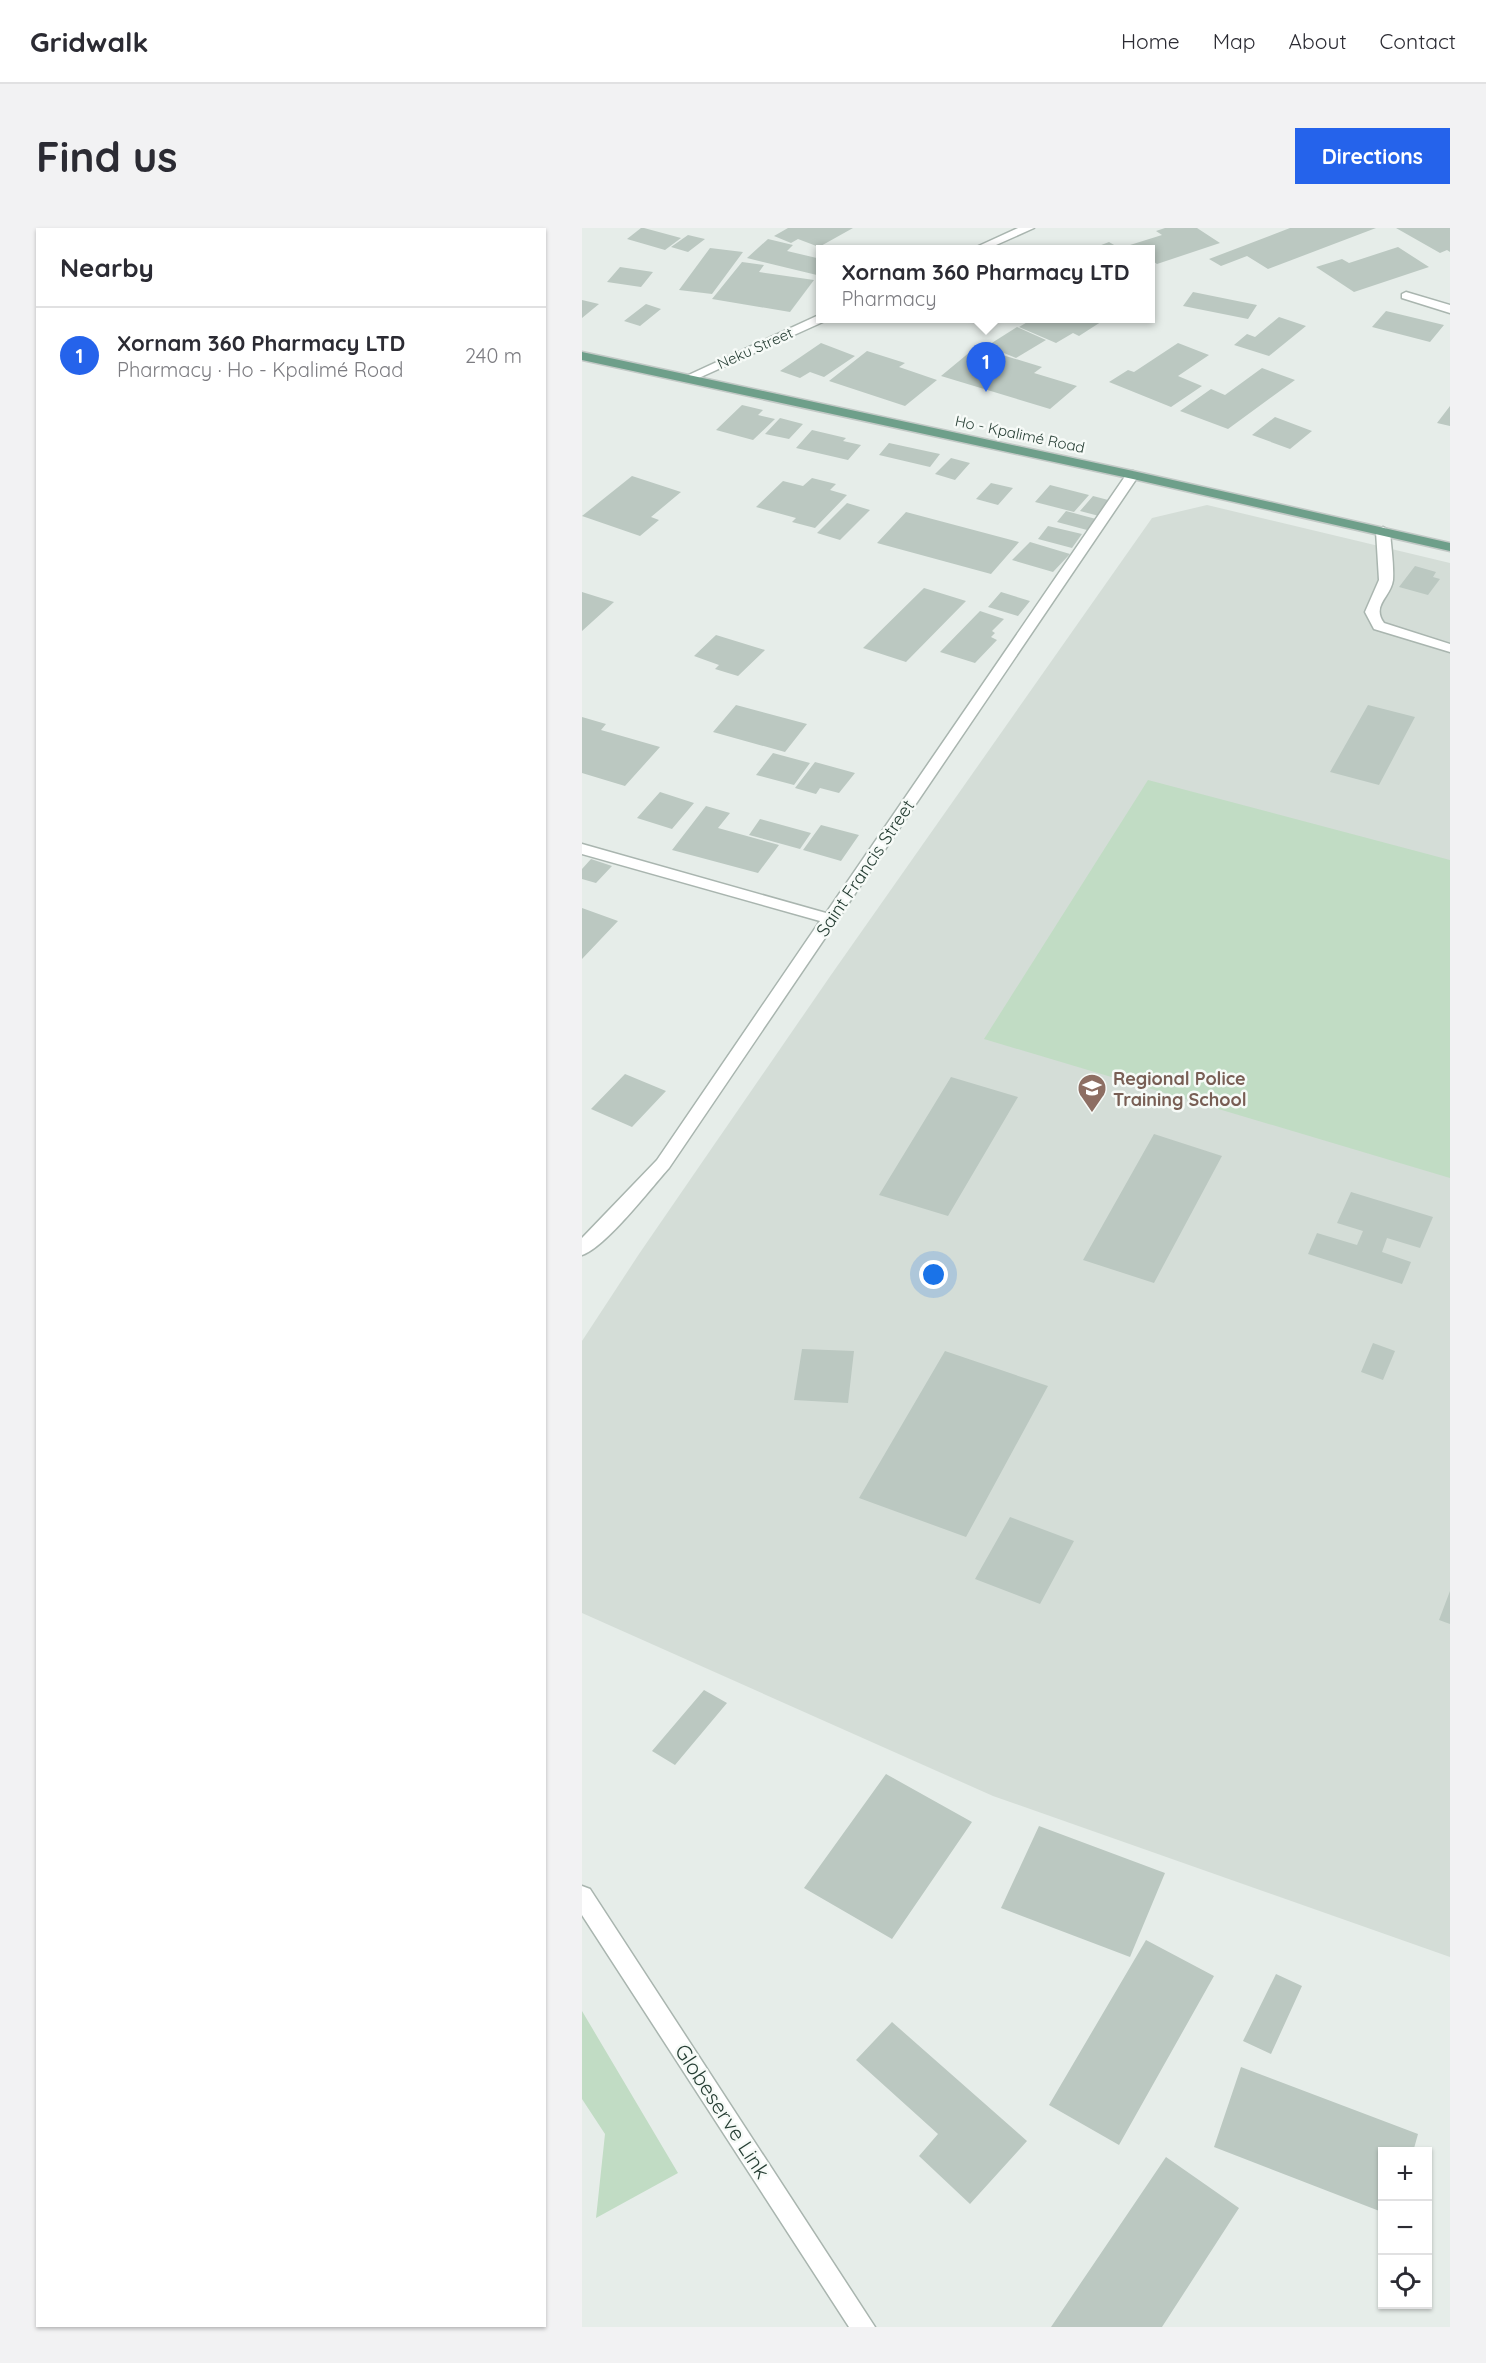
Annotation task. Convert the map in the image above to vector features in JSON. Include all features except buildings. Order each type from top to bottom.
[{"type":"main road","name":"Ho - Kpalimé Road","points":[[582,356],[1133,475],[1450,547]]},
{"type":"street","points":[[988,245],[1028,228]]},
{"type":"street","points":[[1406,296],[1450,309]]},
{"type":"street","name":"Neku Street","points":[[688,378],[816,320]]},
{"type":"street","name":"Saint Francis Street","points":[[582,1248],[607,1225],[663,1164],[1133,475]]},
{"type":"street","points":[[1383,531],[1386,583],[1371,608],[1371,617],[1378,626],[1450,648]]},
{"type":"street","points":[[582,849],[830,919]]},
{"type":"street","name":"Globeserve Link","points":[[582,1896],[863,2327]]},
{"type":"shaded area","name":"Regional Police Training School","points":[[1207,505],[1450,563],[1450,1957],[993,1796],[582,1613],[582,1341],[639,1254],[831,975],[1152,518]]},
{"type":"green space","points":[[1148,780],[1450,860],[1450,1178],[984,1039]]},
{"type":"green space","points":[[582,2011],[678,2173],[596,2218],[605,2134],[582,2099]]},
{"type":"place","name":"Xornam 360 Pharmacy LTD","points":[[986,392]]},
{"type":"place","name":"Regional Police Training School","points":[[1092,1114]]}]
